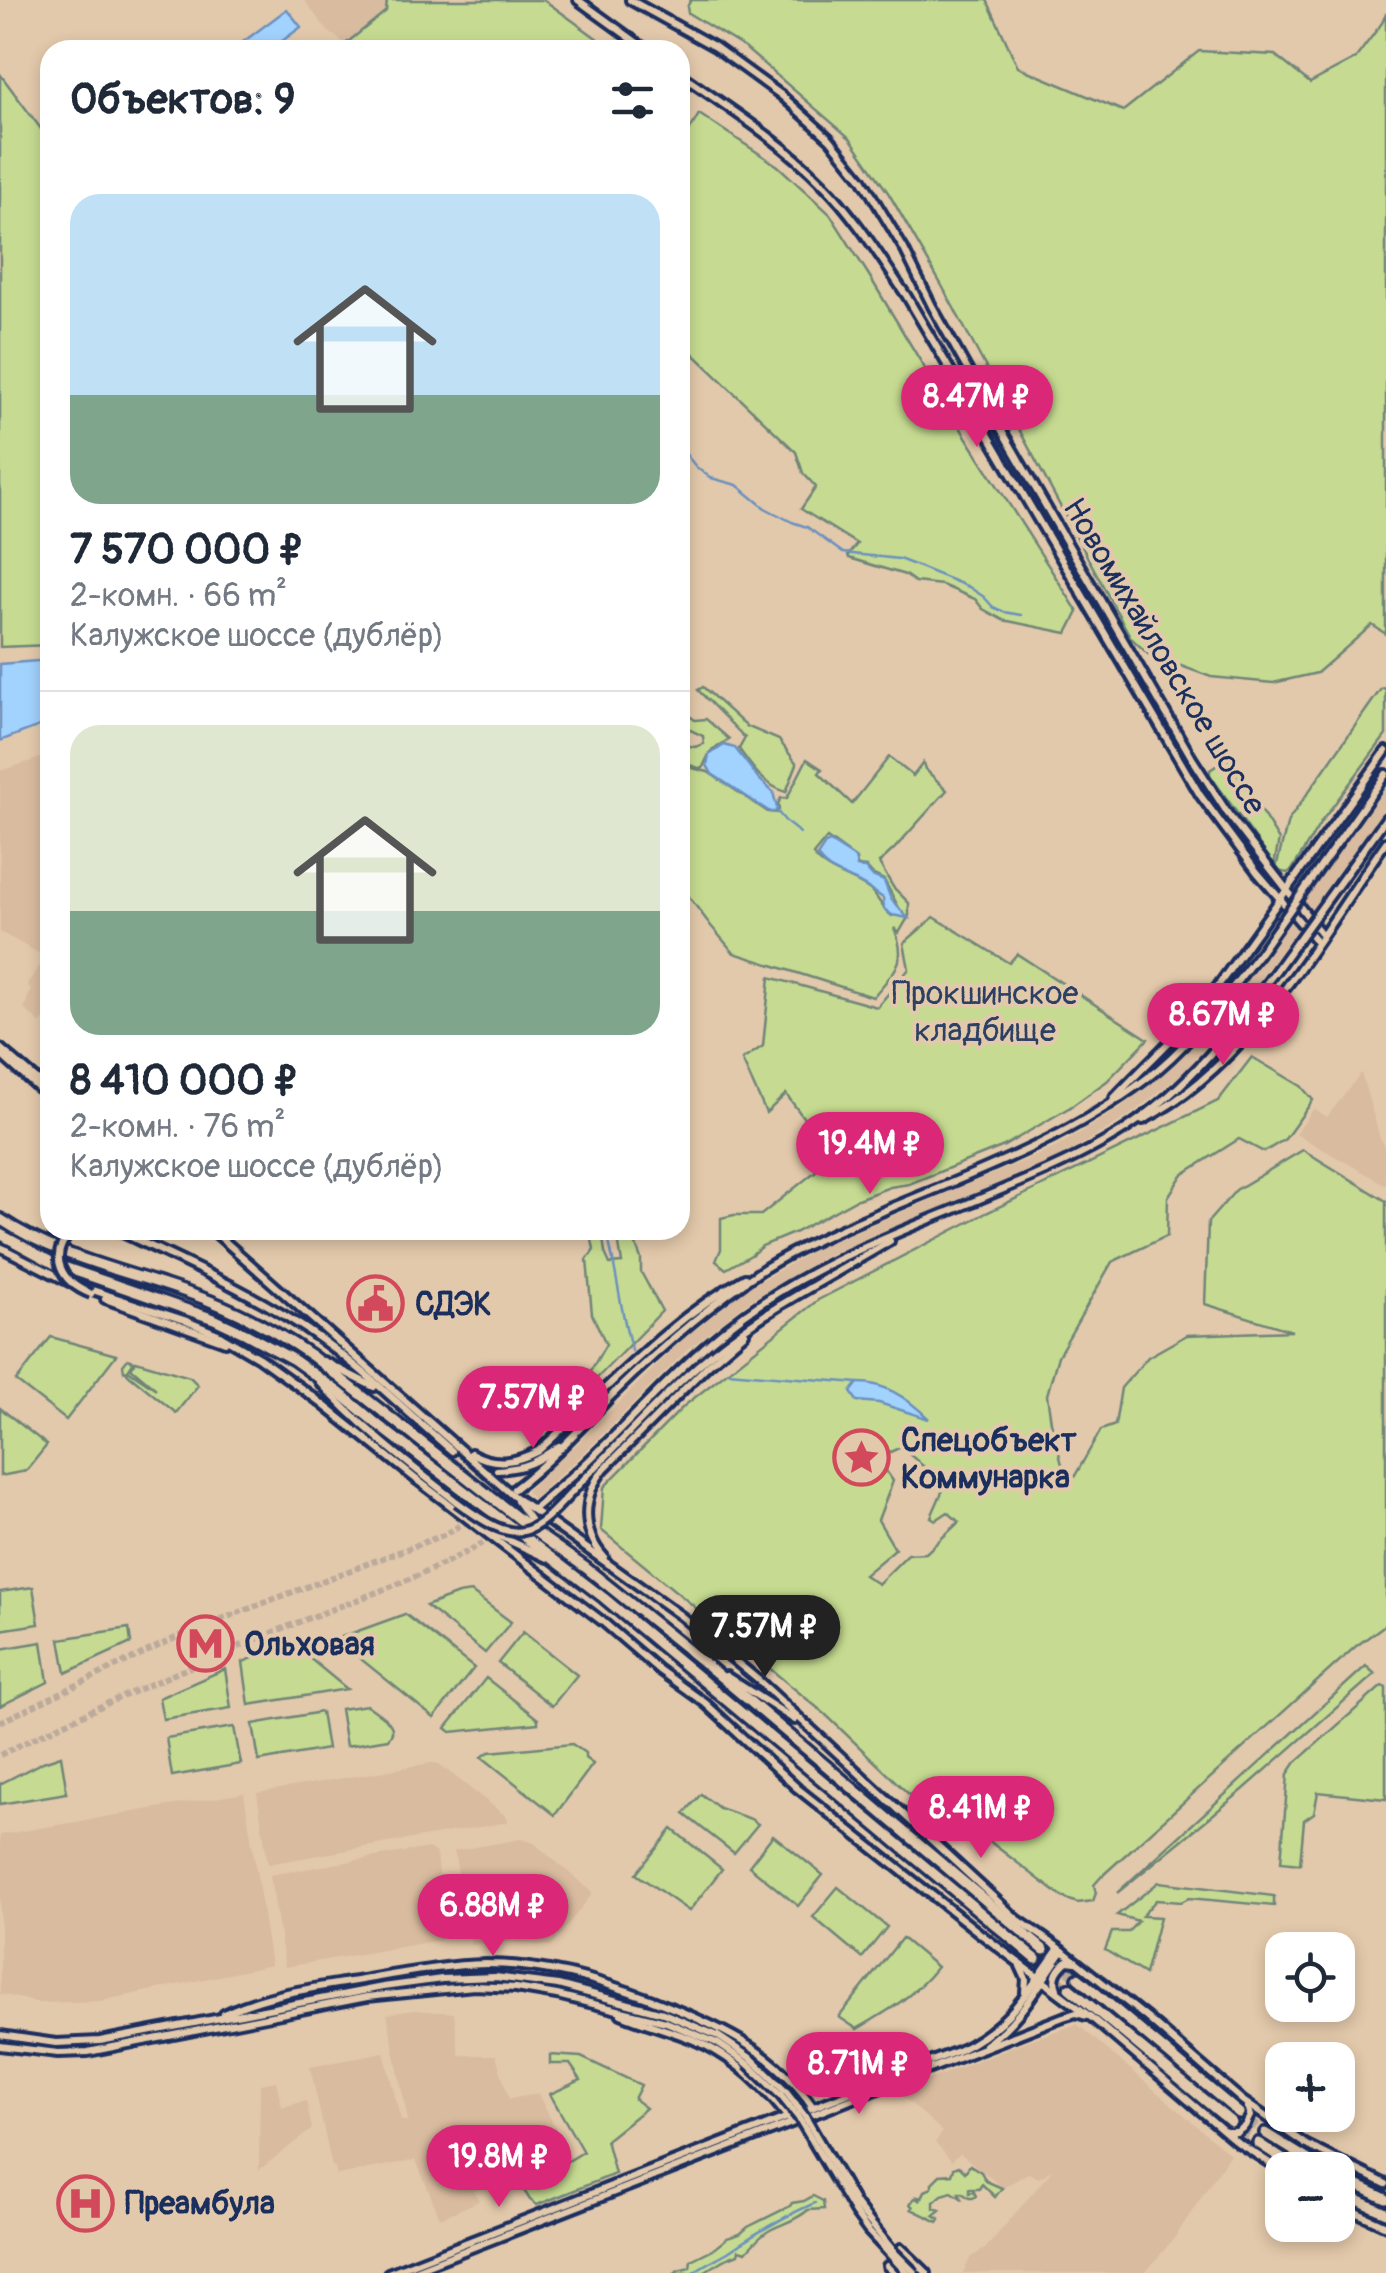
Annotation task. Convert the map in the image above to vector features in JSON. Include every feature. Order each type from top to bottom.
[{"type":"highway","points":[[0,1219],[58,1250],[244,1316],[312,1356],[702,1661],[1044,1950]]},
{"type":"highway","points":[[0,1234],[55,1264],[214,1319],[276,1349],[310,1372],[560,1564],[1036,1959]]},
{"type":"highway","points":[[1078,1978],[1238,2113]]},
{"type":"highway","points":[[1064,1990],[1227,2126]]},
{"type":"highway","points":[[1265,2133],[1296,2152]]},
{"type":"highway","points":[[1258,2143],[1272,2152]]},
{"type":"highway","points":[[1355,2184],[1386,2198]]},
{"type":"highway","points":[[1355,2199],[1386,2213]]},
{"type":"main road","points":[[578,0],[633,40]]},
{"type":"main road","name":"Новомихайловское шоссе","points":[[630,0],[704,40],[781,95],[830,139],[862,179],[994,417],[1192,758],[1319,939]]},
{"type":"main road","name":"Новомихайловское шоссе","points":[[690,81],[796,159],[859,226],[906,295],[1200,795],[1281,900],[1319,939]]},
{"type":"main road","points":[[1106,1106],[1205,1004],[1386,751]]},
{"type":"main road","points":[[223,1240],[456,1449],[490,1462],[509,1462],[531,1455],[628,1364],[721,1292],[824,1236],[1062,1133],[1147,1079],[1202,1027],[1386,774]]},
{"type":"main road","points":[[1128,1128],[1226,1038],[1386,818]]},
{"type":"main road","points":[[536,1507],[706,1344],[758,1305],[854,1252],[1042,1173],[1166,1108],[1197,1087],[1278,996],[1386,842]]},
{"type":"main road","points":[[0,1051],[38,1088]]},
{"type":"main road","points":[[0,1051],[40,1083]]},
{"type":"main road","points":[[310,1372],[339,1404],[457,1502],[495,1528],[522,1531],[541,1524],[723,1344],[908,1230]]},
{"type":"main road","points":[[64,1240],[60,1248],[60,1268],[71,1284],[245,1350]]},
{"type":"main road","points":[[137,1240],[291,1320],[340,1354],[456,1449],[682,1616],[998,1902],[1078,1962],[1243,2101],[1305,2144],[1386,2184]]},
{"type":"main road","points":[[0,1247],[60,1278],[218,1334],[316,1398],[705,1704],[797,1788],[1020,1964],[1064,1990]]},
{"type":"main road","points":[[513,1492],[664,1346],[764,1269]]},
{"type":"main road","points":[[625,1575],[602,1554],[589,1530],[587,1506],[595,1481],[688,1384],[764,1316]]},
{"type":"main road","points":[[312,1356],[384,1392]]},
{"type":"main road","points":[[497,1470],[535,1463],[572,1436]]},
{"type":"main road","points":[[513,1492],[542,1537]]},
{"type":"main road","points":[[480,1527],[560,1564]]},
{"type":"main road","points":[[702,1661],[809,1729]]},
{"type":"main road","points":[[975,2051],[1009,2026],[1061,1949]]},
{"type":"main road","points":[[1078,1962],[1067,1961],[1056,1974],[1055,1984],[1265,2157]]},
{"type":"main road","points":[[214,2019],[284,1994],[447,1967],[484,1964],[557,1970],[610,1984],[725,2030],[780,2070],[812,2107]]},
{"type":"main road","points":[[1020,1964],[1027,1985],[1021,2002]]},
{"type":"main road","points":[[0,2035],[84,2043],[425,1980],[512,1978],[558,1985],[663,2013],[718,2036],[779,2085],[804,2115],[857,2206],[915,2273]]},
{"type":"main road","points":[[0,2046],[88,2052],[367,1998],[459,1986],[530,1990],[598,2005],[683,2028],[750,2062],[798,2117],[855,2213],[907,2273]]},
{"type":"main road","points":[[408,2273],[978,2042],[1036,1988]]},
{"type":"main road","points":[[598,2005],[697,2041],[722,2055],[750,2076],[790,2120]]},
{"type":"main road","points":[[388,2273],[1069,2015],[1092,2018]]},
{"type":"main road","points":[[1227,2126],[1238,2132],[1247,2122],[1250,2112],[1243,2101]]},
{"type":"main road","points":[[1355,2212],[1386,2226]]},
{"type":"main road","points":[[902,2248],[927,2273]]},
{"type":"main road","points":[[888,2266],[895,2273]]},
{"type":"shaded area","points":[[304,0],[386,0],[386,9],[348,40],[340,40]]},
{"type":"shaded area","points":[[40,758],[40,954],[0,932],[0,771]]},
{"type":"shaded area","points":[[1386,787],[1386,806],[1239,1008],[1186,1070],[1129,1116],[1061,1157],[828,1255],[749,1301],[688,1349],[533,1499],[526,1491],[681,1341],[743,1291],[823,1245],[1055,1148],[1120,1108],[1177,1062],[1230,1003]]},
{"type":"shaded area","points":[[40,966],[40,1023],[24,1009],[31,989],[27,984]]},
{"type":"shaded area","points":[[1361,1073],[1386,1150],[1386,1185],[1296,1134],[1314,1108],[1327,1117]]},
{"type":"shaded area","points":[[439,1764],[507,1817],[508,1822],[268,1864],[257,1793]]},
{"type":"shaded area","points":[[244,1793],[271,1965],[101,2001],[40,2003],[0,1994],[0,1835]]},
{"type":"shaded area","points":[[521,1839],[534,1843],[593,1893],[551,1946],[498,1941],[471,1945],[454,1851]]},
{"type":"shaded area","points":[[428,1848],[436,1853],[447,1922],[439,1924],[441,1940],[285,1967],[270,1875]]},
{"type":"shaded area","points":[[414,2010],[454,2013],[459,2055],[496,2055],[509,2099],[538,2094],[574,2164],[510,2188],[503,2178],[474,2191],[479,2201],[440,2218],[416,2160],[337,2175],[310,2067],[384,2052],[401,2121],[408,2121],[387,2014]]},
{"type":"shaded area","points":[[1077,2024],[1230,2154],[1175,2237],[1145,2273],[963,2273],[971,2257],[985,2249],[1053,2169],[1039,2178],[1028,2173],[1003,2188],[960,2153],[952,2161],[935,2142],[943,2132],[898,2092]]},
{"type":"shaded area","points":[[276,2081],[282,2107],[306,2101],[312,2129],[259,2170],[260,2084]]},
{"type":"green space","points":[[387,0],[544,0],[599,40],[350,40],[386,11]]},
{"type":"green space","points":[[691,0],[987,0],[1018,67],[1123,111],[1199,51],[1275,55],[1310,83],[1355,59],[1386,13],[1386,634],[1372,625],[1317,673],[1273,683],[1211,677],[1148,654],[1131,638],[941,284],[889,194],[851,139],[745,48],[688,13]]},
{"type":"green space","points":[[0,74],[40,128],[40,645],[0,647]]},
{"type":"green space","points":[[699,114],[778,166],[830,214],[1078,612],[1067,633],[1003,620],[983,609],[975,599],[942,585],[915,582],[905,575],[849,558],[857,544],[801,509],[816,487],[803,473],[796,452],[690,351],[690,130]]},
{"type":"green space","points":[[703,687],[746,726],[779,740],[797,764],[786,792],[764,780],[754,769],[739,749],[745,738],[698,690]]},
{"type":"green space","points":[[1386,688],[1386,735],[1321,822],[1292,870],[1278,871],[1288,821],[1381,689]]},
{"type":"green space","points":[[690,716],[706,719],[729,739],[710,752],[702,769],[690,765],[690,746],[704,744],[703,736],[690,730]]},
{"type":"green space","points":[[889,757],[913,776],[923,763],[947,790],[879,863],[893,887],[909,903],[909,916],[899,933],[894,928],[900,950],[897,966],[873,997],[734,953],[690,898],[690,768],[708,772],[768,812],[777,813],[781,798],[787,798],[807,759],[822,769],[819,773],[852,804]],"holes":[[[827,838],[856,859],[857,866],[866,867],[884,880],[900,910],[892,916],[870,890],[826,867],[813,855]]]},
{"type":"green space","points":[[1228,758],[1279,840],[1274,865],[1210,775],[1210,770]]},
{"type":"green space","name":"Прокшинское кладбище","points":[[934,917],[1009,963],[1017,954],[1148,1039],[1107,1081],[1004,1146],[909,1184],[855,1200],[762,1246],[726,1269],[716,1261],[721,1249],[721,1218],[761,1215],[816,1171],[811,1128],[786,1094],[766,1113],[742,1060],[763,1046],[770,977],[877,1007],[909,969],[904,943]]},
{"type":"green space","points":[[1252,1057],[1301,1086],[1313,1100],[1285,1139],[1264,1152],[1239,1139],[1182,1175],[1168,1197],[1167,1236],[1112,1262],[1058,1356],[1047,1395],[1065,1476],[1072,1481],[1101,1430],[1115,1425],[1121,1388],[1148,1357],[1187,1335],[1292,1331],[1205,1304],[1208,1222],[1236,1190],[1303,1150],[1386,1201],[1386,1624],[1355,1647],[1102,1876],[1094,1885],[1093,1901],[1077,1903],[1062,1897],[980,1834],[941,1825],[825,1714],[601,1530],[604,1487],[684,1406],[818,1300],[986,1213],[1218,1101]],"holes":[[[901,1447],[945,1485],[931,1517],[936,1520],[948,1512],[959,1522],[926,1553],[908,1554],[878,1584],[864,1575],[895,1549],[878,1520],[893,1481],[877,1458]]]},
{"type":"green space","points":[[592,1240],[603,1240],[610,1264],[622,1263],[618,1240],[634,1240],[641,1272],[662,1311],[571,1405],[606,1344],[592,1314],[587,1260],[594,1250]]},
{"type":"green space","points":[[51,1337],[116,1355],[66,1420],[16,1381]]},
{"type":"green space","points":[[128,1359],[134,1361],[124,1371],[123,1365]]},
{"type":"green space","points":[[136,1361],[190,1377],[198,1385],[176,1413],[128,1370],[156,1389],[131,1368]]},
{"type":"green space","points":[[0,1408],[47,1445],[26,1471],[0,1476]]},
{"type":"green space","points":[[33,1587],[39,1624],[0,1630],[0,1592]]},
{"type":"green space","points":[[471,1592],[511,1622],[485,1653],[426,1606]]},
{"type":"green space","points":[[405,1614],[474,1668],[434,1718],[336,1639]]},
{"type":"green space","points":[[129,1628],[131,1643],[66,1673],[60,1639]]},
{"type":"green space","points":[[523,1632],[577,1675],[552,1706],[498,1663]]},
{"type":"green space","points":[[42,1642],[48,1682],[0,1706],[0,1649]]},
{"type":"green space","points":[[291,1643],[347,1689],[249,1705],[243,1662]]},
{"type":"green space","points":[[1366,1666],[1375,1674],[1243,1790],[1117,1893]]},
{"type":"green space","points":[[225,1669],[231,1708],[163,1719],[159,1698]]},
{"type":"green space","points":[[486,1678],[538,1719],[538,1723],[451,1732],[446,1728]]},
{"type":"green space","points":[[1382,1686],[1386,1688],[1386,1799],[1318,1792],[1314,1813],[1304,1820],[1300,1864],[1281,1862],[1288,1774],[1296,1762]]},
{"type":"green space","points":[[367,1705],[387,1720],[392,1734],[388,1739],[346,1746],[340,1709]]},
{"type":"green space","points":[[321,1712],[327,1749],[259,1761],[253,1724]]},
{"type":"green space","points":[[234,1727],[241,1764],[172,1776],[166,1738]]},
{"type":"green space","points":[[572,1744],[593,1764],[555,1815],[482,1757],[489,1752]]},
{"type":"green space","points":[[61,1756],[67,1793],[0,1804],[0,1784]]},
{"type":"green space","points":[[701,1794],[719,1808],[758,1824],[734,1853],[684,1814]]},
{"type":"green space","points":[[672,1829],[722,1869],[689,1911],[636,1874]]},
{"type":"green space","points":[[773,1835],[823,1875],[798,1906],[749,1866]]},
{"type":"green space","points":[[1159,1882],[1274,1896],[1274,1906],[1189,1898],[1181,1902],[1156,1900],[1142,1916],[1160,1917],[1145,1974],[1105,1950],[1112,1932],[1128,1932],[1138,1921],[1117,1915]]},
{"type":"green space","points":[[838,1887],[887,1927],[862,1958],[813,1917]]},
{"type":"green space","points":[[902,1938],[937,1967],[910,1995],[857,2029],[839,2017]]},
{"type":"green space","points":[[550,2055],[581,2057],[641,2085],[634,2099],[646,2108],[606,2140],[615,2174],[537,2205],[518,2181],[583,2152],[550,2094],[581,2080],[570,2064],[550,2064]]},
{"type":"green space","points":[[970,2165],[986,2181],[1002,2188],[995,2197],[982,2184],[979,2189],[969,2189],[976,2196],[973,2198],[959,2193],[961,2198],[952,2192],[942,2195],[934,2202],[934,2208],[940,2210],[934,2215],[940,2219],[938,2222],[911,2209],[915,2198],[921,2201],[918,2197],[922,2198],[932,2188],[940,2175],[952,2174],[959,2166],[965,2172]]},
{"type":"green space","points":[[813,2196],[823,2201],[824,2209],[808,2210],[768,2231],[746,2252],[739,2250],[702,2273],[675,2273],[690,2267],[691,2260],[727,2238]]},
{"type":"water","points":[[287,9],[301,27],[283,40],[246,40]]},
{"type":"water","points":[[40,661],[40,726],[0,741],[0,664]]},
{"type":"water","points":[[724,745],[735,748],[773,792],[778,812],[770,812],[712,774],[707,765],[709,755]]},
{"type":"water","points":[[830,842],[855,858],[857,867],[884,881],[891,899],[908,918],[892,915],[884,909],[883,898],[824,865],[817,856]]},
{"type":"water","points":[[858,1383],[897,1394],[929,1419],[879,1403],[857,1401],[851,1392]]},
{"type":"waterway","points":[[690,459],[711,478],[737,485],[765,508],[807,527],[843,553],[899,559],[969,587],[993,607],[1021,615]]},
{"type":"waterway","points":[[776,810],[800,833]]},
{"type":"waterway","points":[[608,1240],[632,1351]]},
{"type":"waterway","points":[[728,1372],[858,1383]]},
{"type":"waterway","points":[[692,2273],[770,2225],[815,2203]]},
{"type":"tunnel","points":[[452,1451],[476,1465],[497,1470]]},
{"type":"tunnel","points":[[0,1722],[190,1631],[446,1534],[513,1489]]},
{"type":"tunnel","points":[[0,1755],[186,1669],[423,1573],[494,1536]]},
{"type":"tunnel","points":[[1036,1959],[1069,1988]]},
{"type":"tunnel","points":[[1056,1961],[1078,1978]]},
{"type":"tunnel","points":[[1239,2113],[1265,2133]]},
{"type":"tunnel","points":[[1231,2122],[1258,2143]]},
{"type":"place","name":"СДЭК","points":[[376,1304]]},
{"type":"place","name":"Спецобъект Коммунарка","points":[[862,1458]]},
{"type":"place","name":"Ольховая","points":[[205,1644]]},
{"type":"place","name":"Преамбула","points":[[86,2203]]}]
